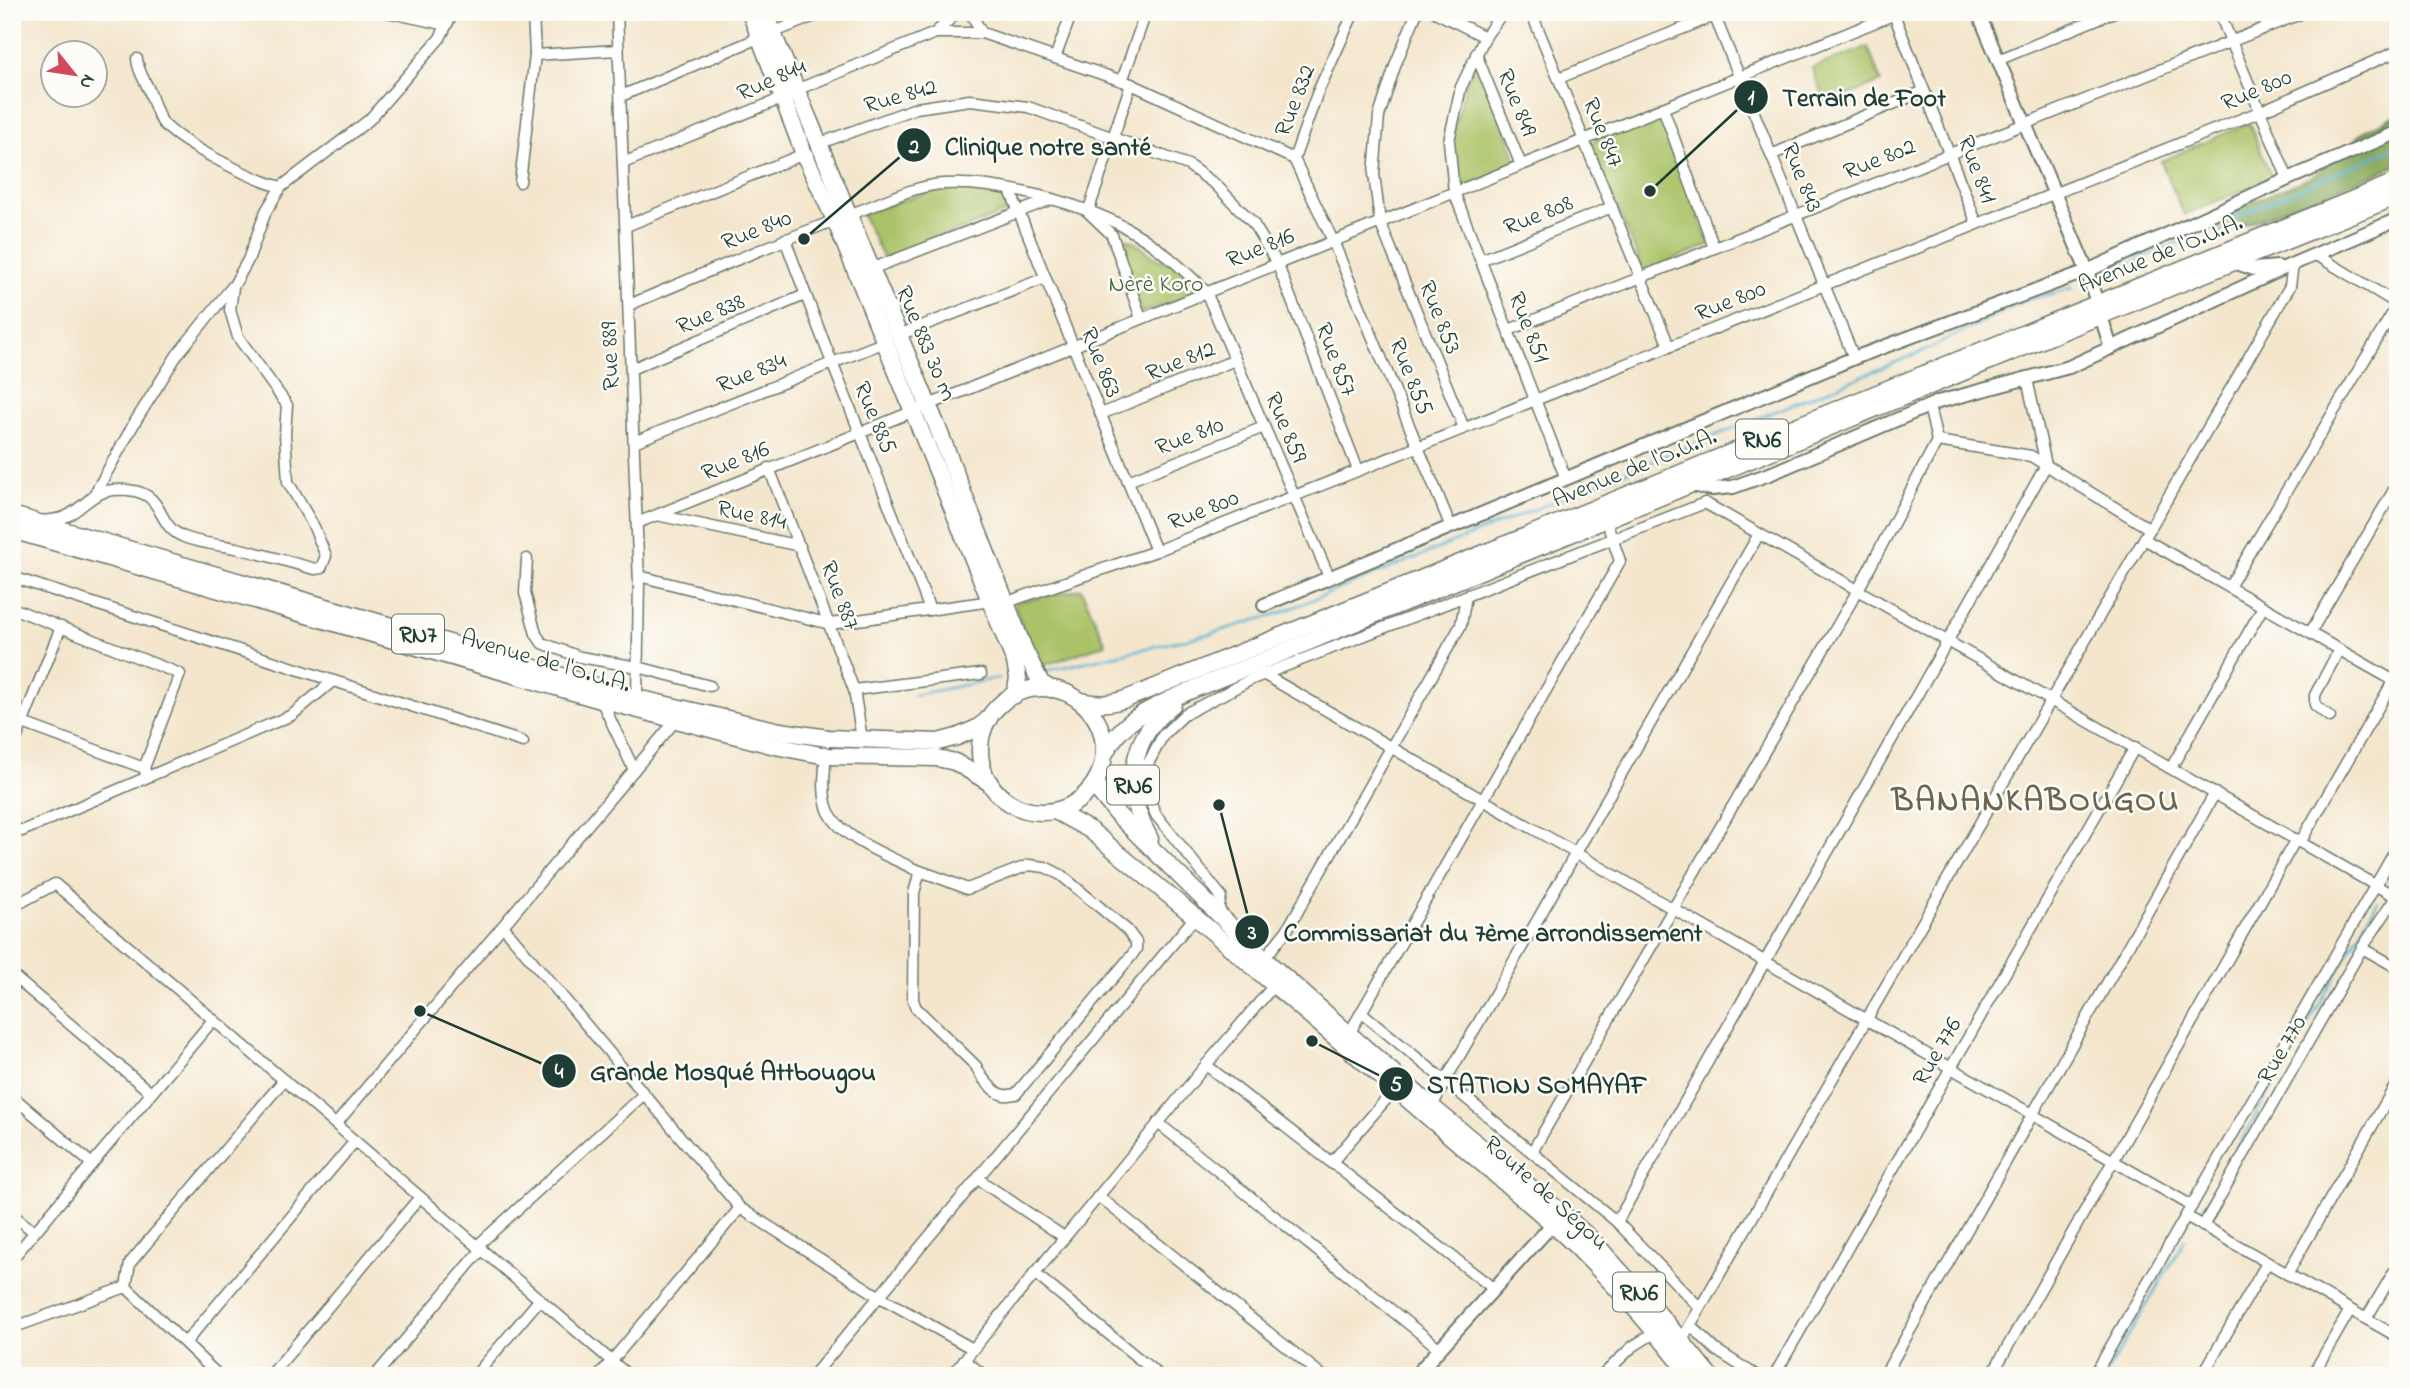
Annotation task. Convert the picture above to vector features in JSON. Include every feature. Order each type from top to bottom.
[{"type":"main road","points":[[750,12],[767,35]]},
{"type":"main road","name":"Rue 883 30 m","points":[[764,12],[767,35],[789,94],[842,217],[872,269],[892,339],[999,602]]},
{"type":"main road","name":"Avenue de l'O.U.A.","points":[[1104,755],[1124,726],[1157,705],[1194,689],[1266,666],[2398,181]]},
{"type":"main road","name":"Avenue de l'O.U.A.","points":[[1081,701],[1110,704],[1126,699],[2100,309],[2234,262],[2398,196]]},
{"type":"main road","points":[[842,217],[892,339]]},
{"type":"main road","name":"Avenue de l'O.U.A.","points":[[12,515],[637,698],[780,731],[828,738],[938,741],[957,737],[989,719]]},
{"type":"main road","name":"Avenue de l'O.U.A.","points":[[12,530],[600,700],[775,746],[826,756],[937,758],[955,762],[990,783]]},
{"type":"main road","points":[[999,602],[1032,668],[1041,683],[1051,689]]},
{"type":"main road","points":[[999,602],[1018,678],[1015,695]]},
{"type":"main road","points":[[1055,811],[1025,810],[1011,804],[990,783],[983,768],[983,735],[989,719],[1000,705],[1026,690],[1051,689],[1067,693],[1081,701],[1097,720],[1101,731],[1104,755],[1096,781]]},
{"type":"main road","name":"RN6","points":[[1170,867],[1140,822],[1132,788],[1139,749],[1150,727],[1161,713],[1194,689]]},
{"type":"main road","name":"RN6","points":[[1055,811],[1078,800],[1096,781]]},
{"type":"main road","name":"Route de Ségou","points":[[1096,781],[1100,793],[1118,815],[1264,959],[1558,1218],[1584,1253],[1657,1332],[1691,1376]]},
{"type":"main road","name":"Route de Ségou","points":[[1055,811],[1090,830],[1276,983],[1395,1089],[1558,1218],[1594,1241],[1710,1376]]},
{"type":"street","points":[[387,12],[447,25]]},
{"type":"street","points":[[38,522],[67,516],[94,495],[177,355],[233,287],[248,260],[266,211],[281,187],[369,120],[440,38],[453,12]]},
{"type":"street","points":[[520,182],[535,55],[533,12]]},
{"type":"street","points":[[617,14],[629,12]]},
{"type":"street","points":[[621,96],[824,12]]},
{"type":"street","points":[[935,33],[957,12]]},
{"type":"street","points":[[970,12],[982,33]]},
{"type":"street","points":[[1055,58],[1072,12]]},
{"type":"street","points":[[1141,318],[1112,235],[1088,212],[1114,138],[1146,12]]},
{"type":"street","name":"Rue 832","points":[[1333,241],[1294,159],[1317,94],[1354,12]]},
{"type":"street","name":"Rue 853","points":[[1417,12],[1396,62],[1378,116],[1374,174],[1380,222],[1464,428]]},
{"type":"street","points":[[1435,12],[1485,37]]},
{"type":"street","name":"Rue 851","points":[[1503,12],[1485,37],[1461,87],[1449,141],[1454,192],[1566,479]]},
{"type":"street","name":"Rue 847","points":[[1531,12],[1670,346]]},
{"type":"street","points":[[1978,12],[2087,271],[2111,348]]},
{"type":"street","points":[[1998,60],[2114,12]]},
{"type":"street","points":[[2218,12],[2288,179]]},
{"type":"street","name":"Rue 802","points":[[1509,330],[2305,12]]},
{"type":"street","name":"Rue 816","points":[[637,523],[1896,13]]},
{"type":"street","name":"Rue 841","points":[[1896,13],[1977,224]]},
{"type":"street","name":"Rue 889","points":[[617,14],[639,576],[637,698]]},
{"type":"street","points":[[1559,78],[1717,14]]},
{"type":"street","name":"Rue 843","points":[[1717,14],[1739,77],[1854,358]]},
{"type":"street","points":[[935,33],[982,33],[1127,83],[1294,159]]},
{"type":"street","name":"Rue 844","points":[[623,163],[935,33]]},
{"type":"street","points":[[535,55],[618,50]]},
{"type":"street","name":"Rue 800","points":[[999,602],[1156,551],[2259,112],[2398,51]]},
{"type":"street","name":"Rue 849","points":[[1476,54],[1521,165]]},
{"type":"street","points":[[137,59],[138,70],[163,122],[197,149],[267,184],[281,187]]},
{"type":"street","points":[[1771,155],[1924,91]]},
{"type":"street","name":"Rue 842","points":[[626,226],[916,108],[970,100],[1028,107],[1188,164],[1216,185],[1253,223],[1277,264]]},
{"type":"street","points":[[1662,108],[1713,248]]},
{"type":"street","name":"Avenue de l'O.U.A.","points":[[1264,605],[1854,358],[2087,271],[2398,132]]},
{"type":"street","name":"Rue 840","points":[[629,305],[842,217],[915,190],[943,184],[1010,190],[1052,198],[1088,212],[1128,229],[1183,268],[1206,292]]},
{"type":"street","name":"Rue 863","points":[[1010,190],[1156,551]]},
{"type":"street","points":[[872,269],[1052,198]]},
{"type":"street","name":"Rue 808","points":[[1481,260],[1612,207]]},
{"type":"street","name":"Avenue de l'O.U.A.","points":[[1692,485],[1712,489],[1733,487],[1772,473],[1929,405],[2069,367],[2292,264],[2398,219]]},
{"type":"street","name":"Rue 885","points":[[785,239],[831,363],[930,610]]},
{"type":"street","name":"Rue 855","points":[[1333,241],[1451,527]]},
{"type":"street","points":[[2229,587],[2398,304],[2316,255]]},
{"type":"street","points":[[1681,1340],[2290,286],[2292,264],[2266,270],[2234,262]]},
{"type":"street","name":"Rue 857","points":[[1277,264],[1358,470]]},
{"type":"street","name":"Rue 834","points":[[634,442],[1045,278]]},
{"type":"street","points":[[94,495],[116,490],[149,496],[159,506],[169,528],[184,537],[254,552],[314,569],[321,568],[326,556],[314,527],[288,482],[285,434],[287,405],[238,337],[230,310],[233,287]]},
{"type":"street","name":"Rue 859","points":[[1206,292],[1330,579]]},
{"type":"street","name":"Rue 838","points":[[631,369],[805,295]]},
{"type":"street","name":"Rue 812","points":[[1101,414],[1235,360]]},
{"type":"street","points":[[1617,1222],[2046,465],[2026,379]]},
{"type":"street","points":[[1532,1152],[1858,590],[1937,441],[1929,405]]},
{"type":"street","name":"Rue 810","points":[[1128,481],[1264,427]]},
{"type":"street","points":[[1937,441],[2031,456],[2150,529]]},
{"type":"street","name":"Rue 887","points":[[769,468],[854,690],[862,739]]},
{"type":"street","points":[[1721,473],[1705,503],[2397,895]]},
{"type":"street","points":[[2310,633],[2398,483]]},
{"type":"street","name":"Avenue de l'O.U.A.","points":[[1218,914],[1221,895],[1156,815],[1150,801],[1148,764],[1163,735],[1185,714],[1252,678],[1266,666],[1466,596],[1705,503]]},
{"type":"street","name":"Rue 814","points":[[655,515],[800,546]]},
{"type":"street","points":[[1350,1032],[1620,561],[1606,520]]},
{"type":"street","points":[[1433,1107],[1445,1081],[1759,534]]},
{"type":"street","points":[[1991,1376],[2112,1161],[2396,679],[2339,650],[2144,539]]},
{"type":"street","points":[[527,559],[525,593],[542,643],[580,657],[638,667],[710,686]]},
{"type":"street","points":[[639,576],[830,624],[999,602]]},
{"type":"street","points":[[12,577],[523,742]]},
{"type":"street","points":[[1264,959],[1287,930],[1461,625],[1466,596]]},
{"type":"street","points":[[2171,768],[2263,607]]},
{"type":"street","points":[[12,608],[180,674],[145,773]]},
{"type":"street","points":[[12,749],[18,721],[61,627]]},
{"type":"street","points":[[2330,717],[2315,705],[2314,701],[2339,650]]},
{"type":"street","points":[[1252,678],[1266,666],[1391,748],[2192,1206]]},
{"type":"street","points":[[854,690],[981,674]]},
{"type":"street","points":[[12,827],[22,831],[145,773],[292,715],[333,681]]},
{"type":"street","points":[[600,700],[634,770]]},
{"type":"street","points":[[336,1124],[676,720]]},
{"type":"street","points":[[18,721],[145,773]]},
{"type":"street","points":[[828,738],[828,810],[838,825],[851,836],[920,871],[967,890],[1029,865],[1045,867],[1061,875],[1127,930],[1136,942],[1132,955],[1016,1094],[1004,1095],[996,1090],[979,1073],[976,1066],[916,1008],[913,1000],[914,893],[920,871]]},
{"type":"street","name":"Rue 776","points":[[1774,1376],[2135,747]]},
{"type":"street","points":[[1884,1376],[2215,793]]},
{"type":"street","points":[[2094,1376],[2398,846]]},
{"type":"street","points":[[12,907],[55,884],[629,1376]]},
{"type":"street","name":"Rue 770","points":[[2203,1226],[2362,948],[2397,895]]},
{"type":"street","points":[[813,1376],[1195,916]]},
{"type":"street","points":[[503,926],[740,1209],[880,1297],[973,1349]]},
{"type":"street","points":[[2362,948],[2398,968]]},
{"type":"street","points":[[12,975],[151,1093]]},
{"type":"street","points":[[951,1376],[1276,983]]},
{"type":"street","points":[[1361,1012],[1617,1222],[1700,1308]]},
{"type":"street","points":[[12,1259],[214,1020]]},
{"type":"street","points":[[1206,1065],[1494,1289]]},
{"type":"street","points":[[126,1287],[130,1264],[284,1080]]},
{"type":"street","points":[[2287,1274],[2398,1081]]},
{"type":"street","points":[[1331,1163],[1395,1089]]},
{"type":"street","points":[[375,1376],[480,1247],[644,1094]]},
{"type":"street","points":[[12,1096],[92,1164]]},
{"type":"street","points":[[1158,1124],[1440,1349]]},
{"type":"street","points":[[185,1343],[355,1141]]},
{"type":"street","points":[[978,1179],[1064,1237]]},
{"type":"street","points":[[1098,1196],[1323,1376]]},
{"type":"street","points":[[270,1376],[421,1197]]},
{"type":"street","points":[[599,1376],[740,1209]]},
{"type":"street","points":[[12,1214],[34,1232]]},
{"type":"street","points":[[2186,1216],[2398,1337]]},
{"type":"street","points":[[1415,1376],[1558,1218]]},
{"type":"street","points":[[2202,1376],[2267,1263]]},
{"type":"street","points":[[2366,1319],[2398,1265]]},
{"type":"street","points":[[1034,1273],[1160,1376]]},
{"type":"street","points":[[12,1328],[126,1287]]},
{"type":"street","points":[[126,1287],[219,1376]]},
{"type":"street","points":[[475,1376],[540,1300]]},
{"type":"street","points":[[2312,1376],[2350,1310]]},
{"type":"street","points":[[1690,1325],[1716,1350],[1757,1376]]},
{"type":"street","points":[[1602,1376],[1632,1346],[1657,1332]]},
{"type":"street","points":[[964,1360],[985,1376]]},
{"type":"green space","points":[[1481,47],[1518,166],[1457,192],[1451,140],[1466,84]]},
{"type":"green space","points":[[1868,47],[1881,82],[1826,105],[1812,68]]},
{"type":"green space","points":[[1661,111],[1709,245],[1644,272],[1590,143]]},
{"type":"green space","points":[[2398,114],[2398,165],[2221,234],[2216,217],[2311,177],[2352,144],[2361,133]]},
{"type":"green space","points":[[2249,123],[2272,178],[2184,215],[2161,161]]},
{"type":"green space","points":[[940,188],[1008,192],[1012,210],[884,259],[862,214]]},
{"type":"green space","name":"Nèrè Koro","points":[[1112,235],[1133,241],[1157,259],[1205,269],[1195,295],[1141,313]]},
{"type":"green space","points":[[1081,589],[1106,644],[1036,668],[1014,603]]},
{"type":"waterway","points":[[2094,279],[2398,146]]},
{"type":"waterway","points":[[1041,672],[1209,634],[1280,613],[1926,350],[2027,300],[2072,288]]},
{"type":"waterway","points":[[914,695],[999,678]]},
{"type":"waterway","points":[[2389,882],[2398,867]]},
{"type":"waterway","points":[[2202,1210],[2378,901]]},
{"type":"waterway","points":[[2105,1376],[2185,1239]]},
{"type":"place","name":"Terrain de Foot","points":[[1650,191]]},
{"type":"place","name":"Clinique notre santé","points":[[804,239]]},
{"type":"place","name":"Commissariat du 7ème arrondissement","points":[[1219,805]]},
{"type":"place","name":"Grande Mosqué Attbougou","points":[[420,1011]]},
{"type":"place","name":"STATION SOMAYAF","points":[[1312,1041]]},
{"type":"district","name":"BANANKABOUGOU","points":[[2036,799]]}]
